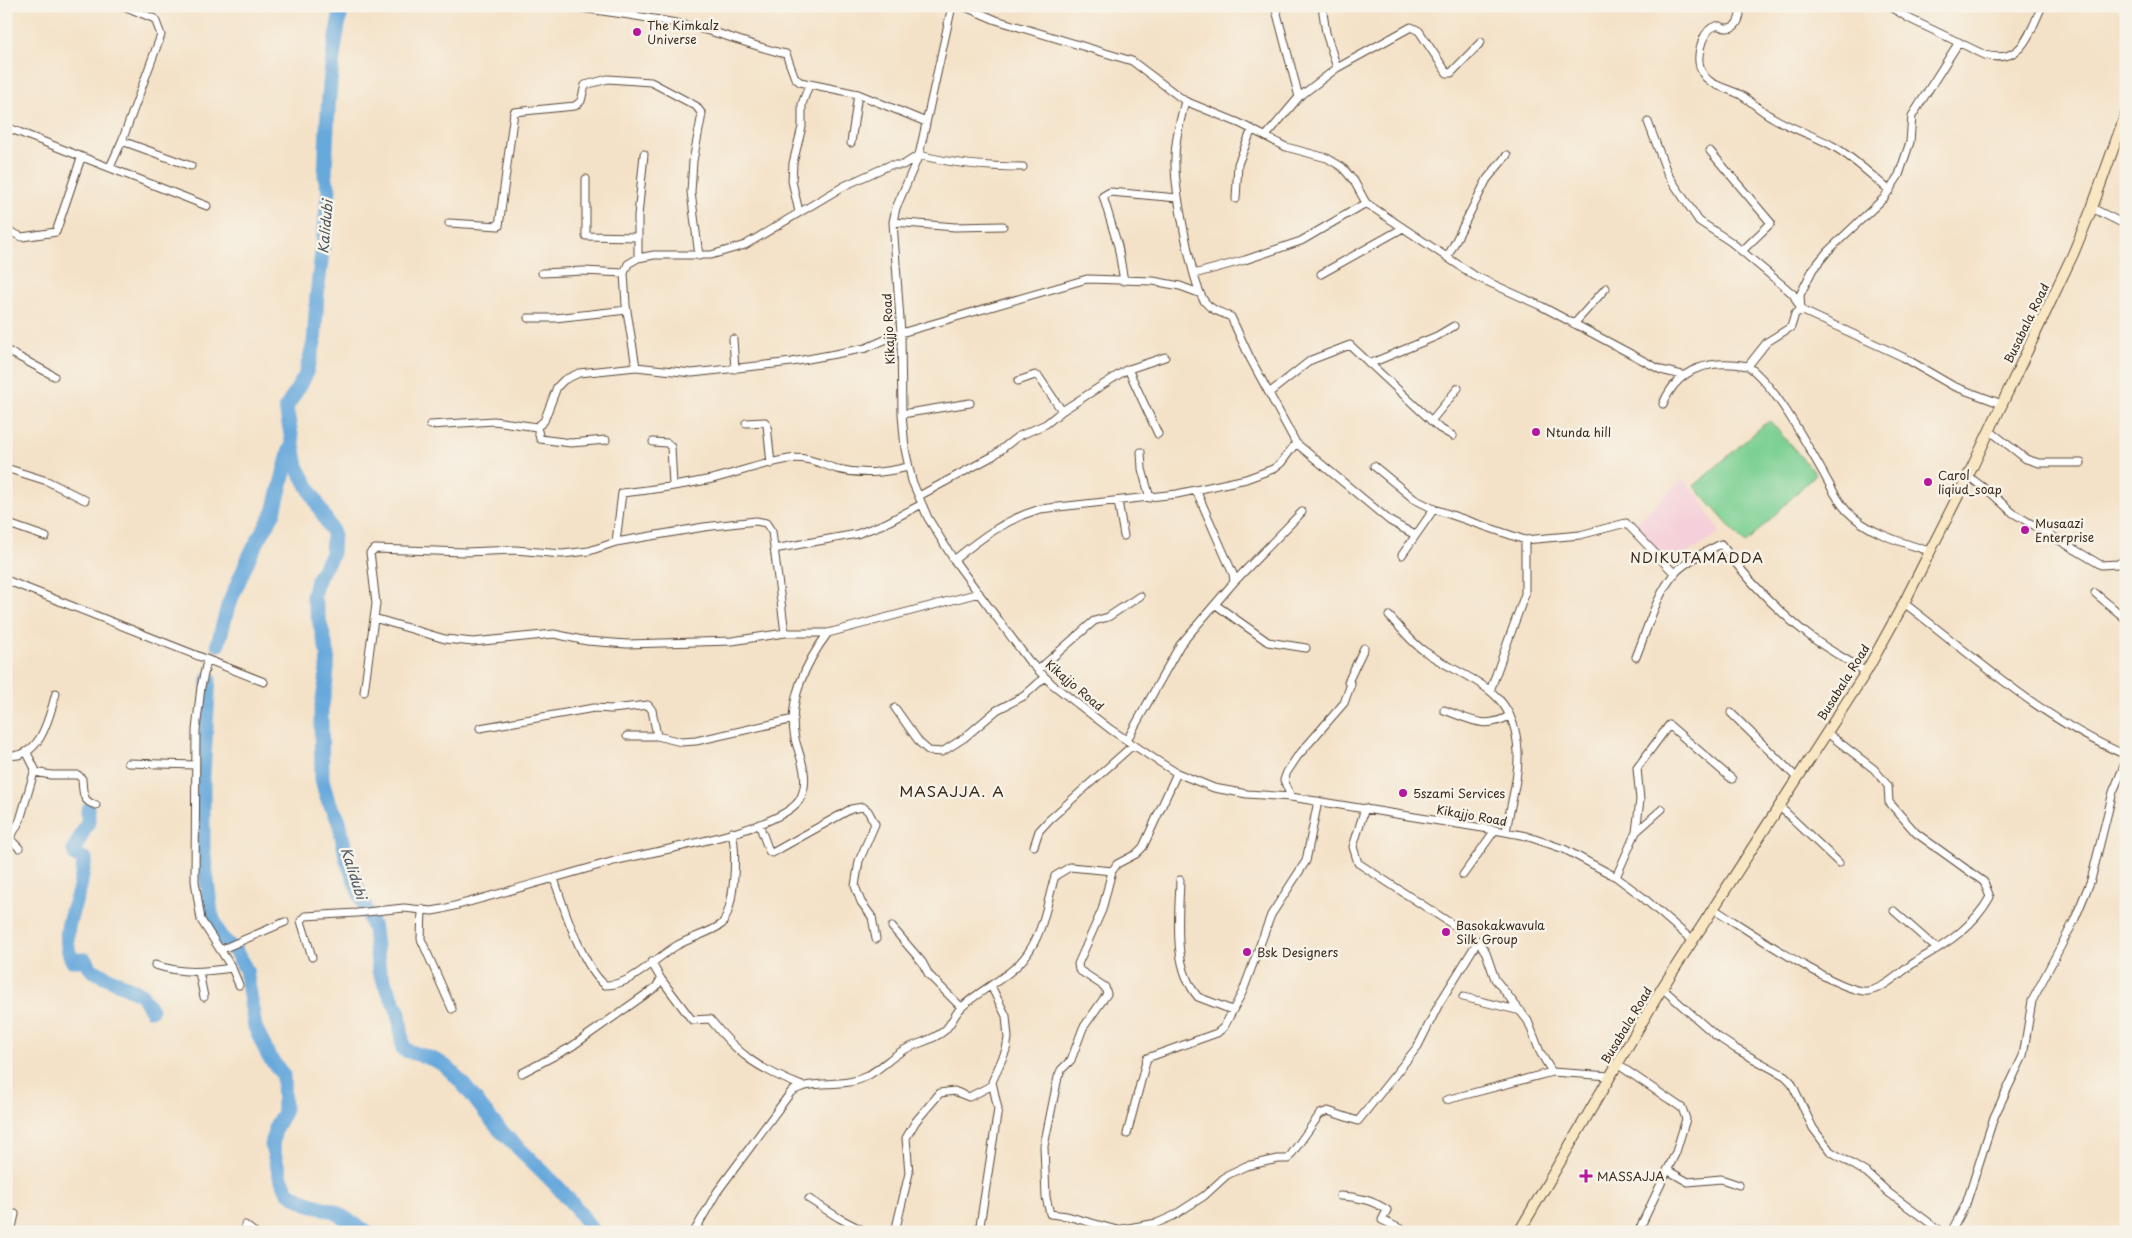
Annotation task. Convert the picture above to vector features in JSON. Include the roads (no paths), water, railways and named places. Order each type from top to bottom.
[{"type":"street","points":[[110,167],[122,141],[161,35],[155,19],[124,6]]},
{"type":"street","points":[[566,6],[629,13],[695,27],[786,54],[795,78],[800,82],[858,94],[926,122]]},
{"type":"street","name":"Kikajjo Road","points":[[952,6],[919,155],[896,208],[893,222],[901,333],[902,414],[908,467],[922,504],[940,540],[1016,644],[1045,677],[1133,745],[1177,773],[1214,788],[1247,794],[1291,796],[1526,836],[1564,849],[1616,878],[1640,895],[1693,941]]},
{"type":"street","points":[[963,6],[996,20],[1132,61],[1185,101],[1266,136],[1286,147],[1326,158],[1342,167],[1354,181],[1366,203],[1448,256],[1475,276],[1540,306],[1661,370],[1682,375]]},
{"type":"street","points":[[1275,6],[1299,96]]},
{"type":"street","points":[[1322,6],[1326,33],[1337,68]]},
{"type":"street","points":[[1740,6],[1741,18],[1735,26],[1728,28],[1718,25],[1710,28],[1703,40],[1700,62],[1704,73],[1714,86],[1740,94],[1772,117],[1843,153],[1890,191]]},
{"type":"street","points":[[1889,6],[1958,42],[1985,55],[1997,58],[2008,56],[2024,44],[2042,6]]},
{"type":"street","points":[[1266,136],[1299,96],[1337,68],[1412,26],[1419,32],[1447,74],[1451,73],[1481,42]]},
{"type":"street","points":[[1801,310],[1800,295],[1813,269],[1890,191],[1899,175],[1908,151],[1912,116],[1958,42]]},
{"type":"street","points":[[450,223],[497,227],[500,224],[514,112],[575,106],[581,101],[586,84],[604,80],[651,82],[696,106],[702,114],[693,161],[691,192],[699,256]]},
{"type":"street","points":[[799,212],[792,182],[802,126],[802,104],[809,84]]},
{"type":"street","points":[[851,143],[858,94]]},
{"type":"street","points":[[1185,101],[1176,136],[1175,165],[1178,198],[1199,293],[1213,310],[1231,317],[1296,443],[1390,521],[1415,535]]},
{"type":"street","name":"Busabala Road","points":[[1518,1232],[1662,988],[1866,672],[1904,603],[1968,476],[2073,254],[2092,208],[2126,113]]},
{"type":"street","points":[[1648,122],[1668,175],[1699,220],[1742,251],[1793,294],[1801,310],[1903,357],[1953,386],[2002,404]]},
{"type":"street","points":[[6,127],[80,158],[110,167],[207,206]]},
{"type":"street","points":[[1236,199],[1238,164],[1252,130]]},
{"type":"street","points":[[122,141],[192,166]]},
{"type":"street","points":[[1710,151],[1772,224],[1742,251]]},
{"type":"street","points":[[638,258],[644,154]]},
{"type":"street","points":[[636,368],[627,310],[624,273],[628,264],[638,258],[654,255],[711,255],[745,244],[844,186],[890,165],[903,165],[919,155],[949,163],[976,166],[1023,167]]},
{"type":"street","points":[[1448,256],[1487,179],[1507,155]]},
{"type":"street","points":[[6,230],[22,237],[56,232],[80,158]]},
{"type":"street","points":[[586,178],[586,236],[638,237]]},
{"type":"street","points":[[1124,281],[1118,246],[1103,196],[1110,192],[1178,198]]},
{"type":"street","points":[[1194,274],[1245,260],[1301,241],[1366,203]]},
{"type":"street","points":[[2092,208],[2126,225]]},
{"type":"street","points":[[893,222],[955,227],[1003,226]]},
{"type":"street","points":[[1321,274],[1403,228]]},
{"type":"street","points":[[542,273],[583,271],[624,273]]},
{"type":"street","points":[[430,425],[494,421],[536,427],[544,421],[552,397],[564,380],[579,373],[636,368],[692,373],[792,362],[866,348],[901,333],[1086,279],[1153,281],[1180,286],[1199,293]]},
{"type":"street","points":[[1574,324],[1606,288]]},
{"type":"street","points":[[528,318],[555,318],[627,310]]},
{"type":"street","points":[[1748,366],[1767,342],[1791,326],[1795,314],[1801,310]]},
{"type":"street","points":[[1369,364],[1437,336],[1454,326]]},
{"type":"street","points":[[733,339],[735,368]]},
{"type":"street","points":[[1269,393],[1311,360],[1350,346],[1439,428],[1454,436]]},
{"type":"street","points":[[6,350],[54,376]]},
{"type":"street","points":[[919,496],[993,456],[1017,437],[1046,424],[1062,410],[1128,369],[1165,356]]},
{"type":"street","points":[[1662,404],[1673,384],[1682,375],[1701,367],[1722,363],[1748,366],[1774,396],[1802,435],[1835,494],[1848,512],[1882,535],[1929,551]]},
{"type":"street","points":[[1128,369],[1158,434]]},
{"type":"street","points":[[1018,381],[1035,375],[1039,377],[1062,410]]},
{"type":"street","points":[[1431,421],[1458,388]]},
{"type":"street","points":[[902,414],[970,402]]},
{"type":"street","points":[[746,423],[765,422],[767,425],[771,464]]},
{"type":"street","points":[[536,427],[540,439],[570,443],[606,440]]},
{"type":"street","points":[[1989,430],[2026,459],[2039,463],[2081,463]]},
{"type":"street","points":[[653,442],[667,443],[671,447],[673,485]]},
{"type":"street","points":[[954,560],[986,534],[1021,515],[1040,509],[1150,498],[1246,479],[1273,469],[1281,463],[1296,443]]},
{"type":"street","points":[[1141,452],[1142,470],[1150,498]]},
{"type":"street","points":[[616,542],[622,493],[650,491],[711,479],[790,459],[804,459],[837,468],[879,474],[908,467]]},
{"type":"street","points":[[1374,466],[1414,499],[1434,509],[1524,540],[1580,535],[1626,523],[1675,574]]},
{"type":"street","points":[[6,468],[47,481],[85,500]]},
{"type":"street","points":[[1968,476],[2013,513],[2101,565],[2118,564],[2126,559]]},
{"type":"street","points":[[1196,490],[1233,574],[1234,582]]},
{"type":"street","points":[[1118,501],[1124,536]]},
{"type":"street","points":[[774,548],[857,534],[886,523],[922,504]]},
{"type":"street","points":[[1402,555],[1434,509]]},
{"type":"street","points":[[1127,740],[1180,645],[1234,582],[1302,512]]},
{"type":"street","points":[[364,692],[376,595],[370,553],[375,549],[465,552],[515,550],[562,554],[588,551],[616,542],[756,521],[766,523],[769,527],[774,548],[786,633]]},
{"type":"street","points":[[6,523],[46,537]]},
{"type":"street","points":[[1490,691],[1525,594],[1524,540]]},
{"type":"street","points":[[1636,657],[1666,587],[1675,574],[1696,557],[1720,544],[1739,570],[1811,637],[1866,672]]},
{"type":"street","points":[[6,580],[264,682]]},
{"type":"street","points":[[374,618],[445,639],[472,642],[554,634],[587,641],[626,644],[732,641],[786,633],[828,633],[879,618],[937,606],[979,593]]},
{"type":"street","points":[[2095,593],[2126,619]]},
{"type":"street","points":[[1038,670],[1094,621],[1108,617],[1140,596]]},
{"type":"street","points":[[1904,603],[2024,698],[2107,747],[2126,755]]},
{"type":"street","points":[[1216,605],[1268,642],[1306,648]]},
{"type":"street","points":[[1389,616],[1424,651],[1474,678],[1490,691],[1509,716],[1516,734],[1518,769],[1506,832]]},
{"type":"street","points":[[312,957],[302,926],[302,917],[413,907],[432,911],[443,909],[554,880],[615,861],[708,842],[759,824],[792,808],[800,799],[805,777],[795,736],[794,719],[803,672],[828,633]]},
{"type":"street","points":[[1291,796],[1284,780],[1287,772],[1297,757],[1344,703],[1351,684],[1348,682],[1364,648]]},
{"type":"street","points":[[208,661],[201,686],[196,730],[195,881],[201,920],[223,950],[239,985]]},
{"type":"street","points":[[895,708],[920,743],[929,751],[942,752],[964,738],[997,710],[1024,696],[1045,677]]},
{"type":"street","points":[[6,755],[27,752],[38,740],[56,693]]},
{"type":"street","points":[[480,728],[594,708],[617,709],[648,705],[652,710],[657,736]]},
{"type":"street","points":[[1444,710],[1486,724],[1497,723],[1509,716]]},
{"type":"street","points":[[1731,714],[1796,778]]},
{"type":"street","points":[[627,736],[657,736],[681,742],[709,740],[794,719]]},
{"type":"street","points":[[1616,878],[1636,832],[1640,800],[1637,768],[1669,725],[1732,779]]},
{"type":"street","points":[[1714,909],[1827,978],[1857,990],[1868,991],[1883,985],[1907,967],[1953,940],[1980,913],[1990,897],[1984,882],[1916,833],[1889,802],[1888,786],[1874,769],[1826,732]]},
{"type":"street","points":[[1034,846],[1039,831],[1049,820],[1133,745]]},
{"type":"street","points":[[19,848],[10,840],[20,820],[35,772],[34,764],[27,752]]},
{"type":"street","points":[[1952,1232],[1966,1204],[1994,1117],[2023,1056],[2032,1001],[2074,921],[2091,880],[2113,792],[2126,762]]},
{"type":"street","points":[[128,764],[195,765]]},
{"type":"street","points":[[35,772],[51,775],[78,775],[82,779],[83,796],[96,806]]},
{"type":"street","points":[[1177,773],[1143,847],[1136,854],[1116,864],[1112,871],[1102,910],[1078,967],[1101,982],[1108,990],[1083,1028],[1071,1060],[1061,1070],[1058,1077],[1044,1146],[1046,1197],[1050,1214],[1068,1216],[1117,1231],[1157,1223],[1173,1216],[1204,1196],[1227,1175],[1264,1162],[1288,1159],[1320,1114],[1328,1111],[1358,1120],[1418,1046],[1439,1004],[1478,941]]},
{"type":"street","points":[[1127,1134],[1147,1058],[1220,1032],[1243,992],[1271,915],[1306,861],[1318,801]]},
{"type":"street","points":[[1779,806],[1839,863]]},
{"type":"street","points":[[759,824],[769,851],[772,853],[851,809],[863,808],[868,811],[875,824],[859,861],[855,886],[861,902],[872,917],[876,939]]},
{"type":"street","points":[[1365,808],[1352,847],[1358,863],[1478,941],[1486,953],[1495,979],[1521,1011],[1552,1072]]},
{"type":"street","points":[[1636,832],[1662,809]]},
{"type":"street","points":[[1463,876],[1495,830]]},
{"type":"street","points":[[554,880],[583,954],[599,981],[605,985],[619,984],[677,945],[714,930],[726,918],[734,866],[732,832]]},
{"type":"street","points":[[651,962],[661,979],[692,1020],[710,1019],[739,1052],[765,1071],[802,1086],[839,1084],[865,1077],[902,1051],[944,1032],[954,1022],[962,1007],[1015,968],[1031,948],[1055,876],[1070,867],[1112,871]]},
{"type":"street","points":[[1180,880],[1178,939],[1186,976],[1198,997],[1232,1010]]},
{"type":"street","points":[[422,909],[421,939],[452,1009]]},
{"type":"street","points":[[1894,910],[1937,949]]},
{"type":"street","points":[[223,950],[285,922]]},
{"type":"street","points":[[892,927],[922,962],[929,975],[962,1007]]},
{"type":"street","points":[[156,965],[175,972],[199,972],[232,968]]},
{"type":"street","points":[[199,972],[204,997]]},
{"type":"street","points":[[522,1073],[570,1047],[656,987],[661,979]]},
{"type":"street","points":[[979,1232],[998,1109],[991,1086],[1006,1050],[1008,1038],[1006,1016],[991,986]]},
{"type":"street","points":[[1662,988],[1715,1035],[1785,1076],[1791,1082],[1813,1128],[1830,1151],[1867,1173],[1889,1193],[1942,1232]]},
{"type":"street","points":[[1463,997],[1521,1011]]},
{"type":"street","points":[[1617,1064],[1682,1108],[1686,1120],[1676,1152],[1638,1232]]},
{"type":"street","points":[[1446,1100],[1552,1072],[1610,1076]]},
{"type":"street","points":[[694,1232],[717,1192],[778,1107],[791,1092],[802,1086]]},
{"type":"street","points":[[896,1232],[909,1174],[906,1138],[916,1121],[940,1093],[954,1091],[969,1097],[991,1086]]},
{"type":"street","points":[[1667,1170],[1688,1182],[1721,1179],[1739,1185]]},
{"type":"street","points":[[1340,1196],[1358,1197],[1376,1203],[1387,1210],[1382,1220],[1407,1232]]},
{"type":"street","points":[[809,1199],[866,1232]]},
{"type":"street","points":[[11,1232],[15,1214]]},
{"type":"street","points":[[245,1225],[254,1232]]},
{"type":"waterway","name":"Kalidubi","points":[[342,6],[329,91],[325,177],[329,190],[317,296],[314,343],[305,376],[286,408],[297,466],[333,533],[332,554],[317,580],[313,596],[328,655],[321,711],[322,779],[327,798],[339,821],[347,861],[374,930],[379,971],[399,1013],[403,1049],[436,1060],[453,1073],[500,1130],[573,1204],[593,1232]]},
{"type":"waterway","name":"Kalidubi","points":[[218,644],[228,606],[250,555],[274,512],[290,449]]},
{"type":"waterway","name":"Kalidubi","points":[[209,678],[203,775],[203,848],[211,913],[219,935],[236,952],[246,970],[255,1027],[269,1057],[283,1075],[284,1112],[275,1128],[272,1146],[280,1176],[288,1192],[307,1203],[333,1211],[367,1232]]},
{"type":"waterway","points":[[88,810],[88,822],[74,850],[76,856],[85,859],[80,887],[67,932],[67,941],[72,960],[85,960],[92,970],[141,994],[151,1010]]},
{"type":"place","name":"The Kimkalz Universe","points":[[637,32]]},
{"type":"place","name":"Ntunda hill","points":[[1536,432]]},
{"type":"place","name":"Carol liqiud_soap","points":[[1928,482]]},
{"type":"place","name":"Musaazi Enterprise","points":[[2025,530]]},
{"type":"place","name":"5szami Services","points":[[1403,793]]},
{"type":"place","name":"Basokakwavula Silk Group","points":[[1446,932]]},
{"type":"place","name":"Bsk Designers","points":[[1247,952]]},
{"type":"place","name":"MASSAJJA","points":[[1586,1176]]},
{"type":"district","name":"NDIKUTAMADDA","points":[[1697,557]]},
{"type":"district","name":"MASAJJA. A","points":[[952,790]]}]
